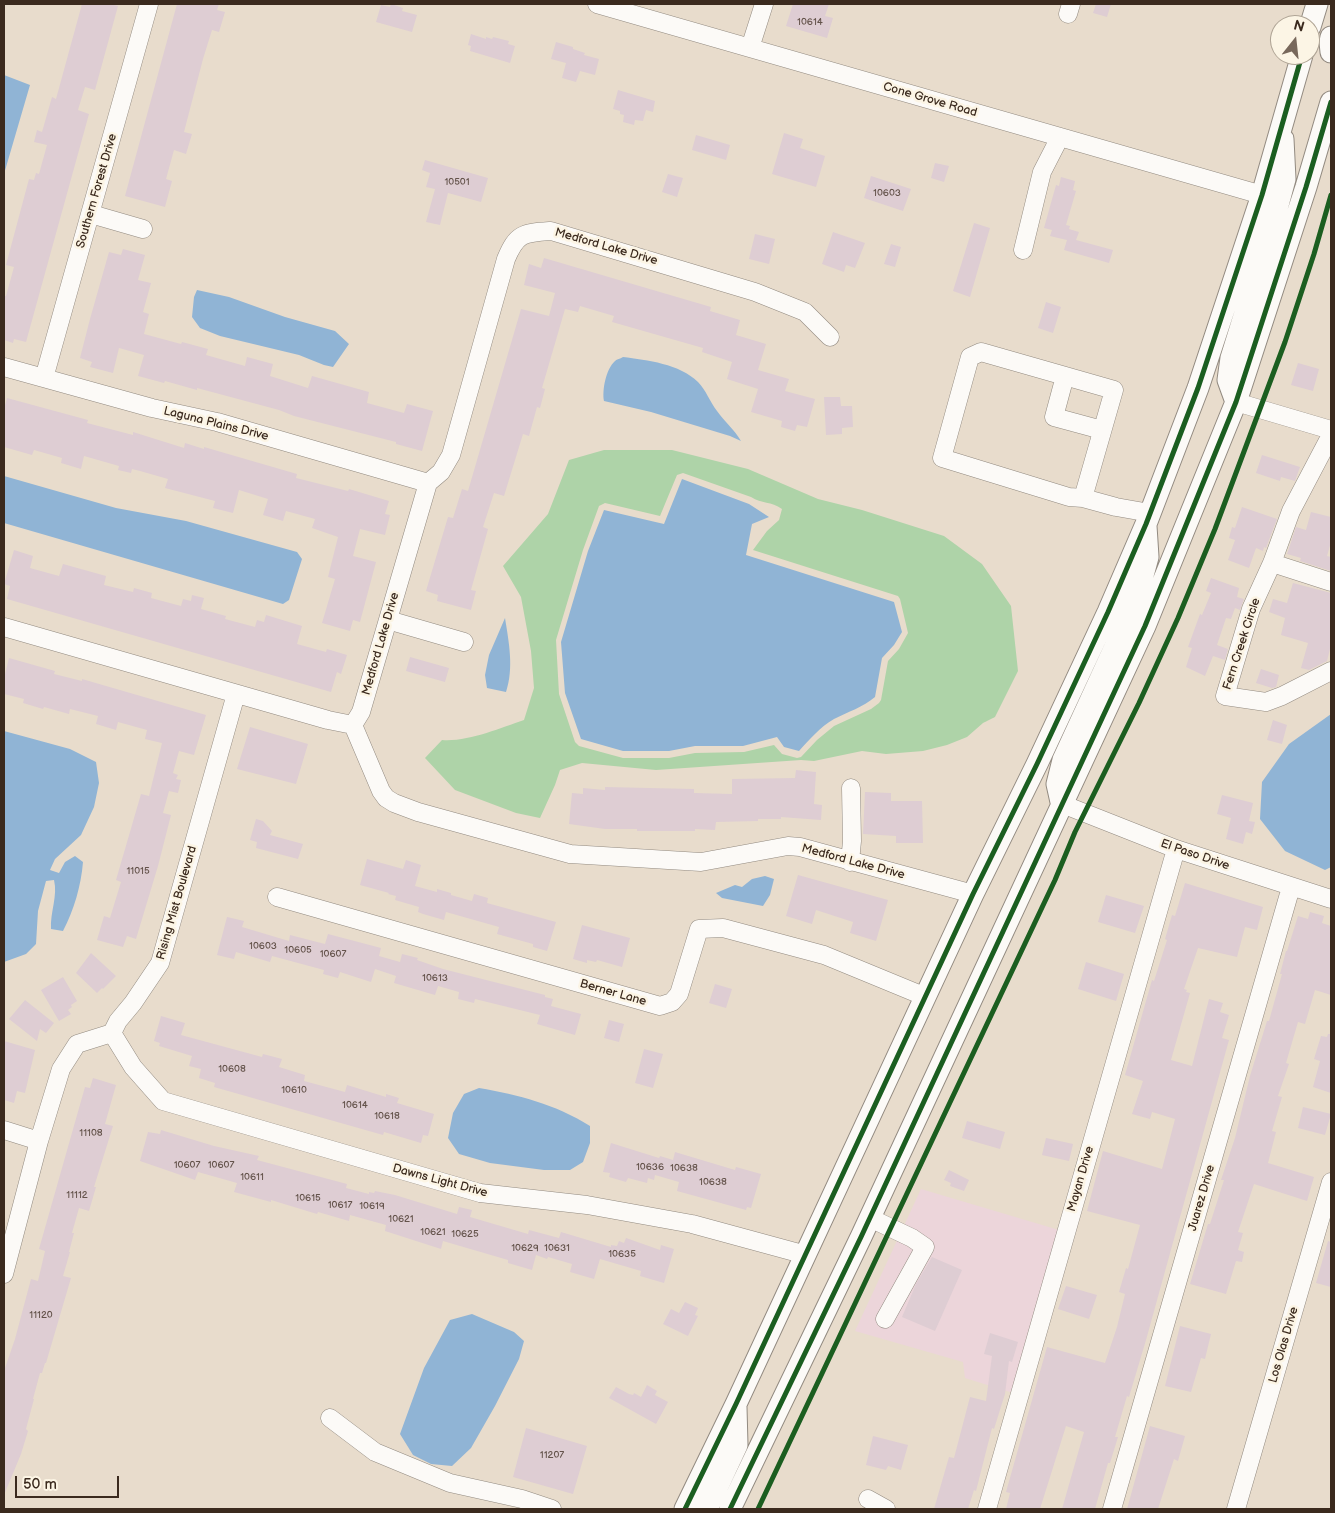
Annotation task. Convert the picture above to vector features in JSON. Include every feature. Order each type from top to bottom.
[{"type":"main road","points":[[1331,37],[1331,52]]},
{"type":"main road","points":[[685,1509],[806,1255],[973,894],[1037,764],[1108,612],[1148,519],[1198,388],[1262,195],[1299,65]]},
{"type":"main road","points":[[730,1509],[870,1218],[1145,626],[1236,402],[1306,187],[1327,130],[1331,102]]},
{"type":"main road","points":[[1236,402],[1228,380],[1231,358],[1285,178],[1282,121]]},
{"type":"main road","points":[[1062,804],[1057,784],[1063,760],[1139,590],[1148,557],[1148,519]]},
{"type":"main road","points":[[707,1509],[737,1445],[736,1404]]},
{"type":"street","name":"Southern Forest Drive","points":[[44,378],[149,4]]},
{"type":"street","name":"Cone Grove Road","points":[[597,4],[1262,195]]},
{"type":"street","points":[[750,48],[764,4]]},
{"type":"street","points":[[1023,250],[1042,172],[1060,137]]},
{"type":"street","points":[[91,214],[143,228]]},
{"type":"street","name":"Medford Lake Drive","points":[[830,338],[805,312],[755,292],[551,231],[530,232],[514,241],[506,259],[451,455],[442,472],[428,483],[361,712],[353,725],[381,791],[386,798],[394,803],[418,812],[556,851],[601,857],[700,862],[788,846],[800,847],[973,894]]},
{"type":"street","points":[[1083,498],[1114,390],[981,352],[970,357],[942,458],[1070,497],[1083,498],[1148,519]]},
{"type":"street","name":"Laguna Plains Drive","points":[[4,367],[152,408],[217,422],[428,483]]},
{"type":"street","points":[[1065,376],[1054,417],[1102,430]]},
{"type":"street","points":[[1236,402],[1331,430]]},
{"type":"street","name":"Fern Creek Circle","points":[[1331,435],[1291,511],[1272,563],[1251,609],[1225,696],[1266,702],[1282,696],[1331,670]]},
{"type":"street","points":[[1272,563],[1331,582]]},
{"type":"street","points":[[388,620],[464,642]]},
{"type":"street","points":[[4,627],[328,720],[353,725]]},
{"type":"street","name":"Rising Mist Boulevard","points":[[112,1033],[118,1021],[133,1003],[160,963],[236,694]]},
{"type":"street","points":[[850,862],[852,842],[851,788]]},
{"type":"street","name":"El Paso Drive","points":[[1062,804],[1176,849],[1331,899]]},
{"type":"street","name":"Mayan Drive","points":[[987,1509],[1176,849]]},
{"type":"street","name":"Juarez Drive","points":[[1112,1509],[1292,887]]},
{"type":"street","name":"Berner Lane","points":[[277,898],[660,1006],[672,1002],[679,994],[699,929],[723,928],[824,955],[926,997]]},
{"type":"street","points":[[4,1274],[39,1141],[61,1069],[77,1044],[112,1033]]},
{"type":"street","name":"Dawns Light Drive","points":[[112,1033],[133,1067],[163,1101],[480,1193],[587,1205],[692,1224],[806,1255]]},
{"type":"street","points":[[4,1130],[39,1141]]},
{"type":"street","name":"Los Olas Drive","points":[[1236,1509],[1331,1182]]},
{"type":"street","points":[[870,1218],[912,1238],[926,1247],[885,1320]]},
{"type":"street","points":[[330,1418],[375,1452],[450,1483],[522,1499],[552,1509]]},
{"type":"street","points":[[868,1499],[886,1509]]},
{"type":"shaded area","points":[[921,1189],[1059,1230],[1013,1393],[965,1378],[963,1362],[855,1331]]},
{"type":"green space","points":[[604,450],[672,450],[748,469],[818,499],[862,510],[944,536],[982,564],[1011,606],[1018,671],[995,717],[983,723],[967,737],[947,745],[923,751],[886,754],[862,751],[814,761],[801,760],[656,770],[582,763],[560,770],[540,818],[516,813],[455,790],[425,758],[442,740],[473,737],[524,720],[534,688],[531,651],[521,597],[503,566],[548,514],[569,460]],"holes":[[[683,473],[782,509],[779,520],[767,531],[753,550],[898,596],[900,599],[908,633],[899,649],[888,661],[879,703],[871,709],[834,726],[801,757],[797,758],[782,754],[774,745],[744,752],[695,753],[669,758],[623,758],[579,746],[575,742],[559,694],[556,640],[583,550],[599,506],[605,503],[660,516],[677,475]]]},
{"type":"water","points":[[4,75],[30,85],[4,174]]},
{"type":"water","points":[[197,290],[229,297],[285,317],[335,331],[349,344],[333,367],[299,355],[220,336],[200,328],[192,317],[194,297]]},
{"type":"water","points":[[623,357],[663,364],[691,376],[701,385],[717,411],[741,441],[651,412],[604,401],[604,386],[609,369],[615,361]]},
{"type":"water","points":[[4,476],[116,508],[186,521],[297,552],[302,559],[289,600],[283,604],[4,523]]},
{"type":"water","points":[[682,479],[749,504],[769,517],[752,524],[746,555],[894,602],[902,632],[894,645],[882,658],[875,697],[860,707],[829,722],[799,751],[784,747],[777,737],[743,746],[695,746],[669,751],[623,751],[581,739],[565,693],[561,642],[588,551],[604,510],[664,524]]},
{"type":"water","points":[[505,618],[510,665],[506,692],[487,688],[485,675],[489,655]]},
{"type":"water","points":[[1331,714],[1331,867],[1325,870],[1285,851],[1260,819],[1262,782],[1289,744]]},
{"type":"water","points":[[4,731],[70,749],[96,762],[99,783],[94,807],[81,835],[55,859],[50,870],[59,873],[65,862],[75,856],[83,862],[76,898],[63,931],[51,929],[55,886],[54,880],[46,881],[38,911],[36,944],[26,954],[4,962]]},
{"type":"water","points":[[765,876],[774,879],[770,895],[763,906],[722,898],[716,893],[735,885],[742,887],[752,879]]},
{"type":"water","points":[[479,1088],[536,1101],[577,1118],[590,1126],[590,1143],[583,1162],[570,1170],[544,1170],[490,1163],[459,1154],[448,1138],[453,1113],[464,1094]]},
{"type":"water","points":[[472,1314],[514,1332],[524,1341],[519,1359],[471,1448],[452,1466],[431,1464],[413,1455],[400,1434],[424,1368],[450,1320]]},
{"type":"building","points":[[82,4],[110,4],[118,6],[95,90],[85,87],[78,110],[89,114],[26,342],[14,339],[13,343],[4,340],[4,296],[6,296],[14,267],[6,265],[29,179],[34,180],[36,173],[39,174],[47,145],[34,142],[37,130],[42,132],[52,97],[56,99]]},
{"type":"building","points":[[177,4],[219,4],[217,10],[225,12],[219,32],[212,30],[203,59],[184,132],[192,134],[186,154],[174,150],[166,179],[172,181],[165,207],[125,196]]},
{"type":"building","points":[[391,4],[403,8],[402,11],[417,15],[412,32],[376,22],[381,5],[390,7]]},
{"type":"building","points":[[793,4],[829,4],[825,16],[833,18],[827,38],[786,26]]},
{"type":"building","points":[[1096,4],[1111,4],[1107,17],[1093,13]]},
{"type":"building","points":[[471,34],[486,39],[486,37],[492,39],[493,37],[509,41],[508,44],[515,46],[510,63],[470,51],[471,46],[468,45]]},
{"type":"building","points":[[556,42],[573,47],[573,49],[585,53],[584,55],[599,59],[595,75],[580,71],[576,82],[562,78],[566,63],[551,59]]},
{"type":"building","points":[[618,90],[655,101],[653,112],[646,110],[643,121],[635,120],[634,125],[623,122],[624,115],[620,114],[620,111],[613,109]]},
{"type":"building","points":[[784,133],[803,139],[800,148],[825,156],[816,187],[772,174]]},
{"type":"building","points":[[696,135],[730,145],[726,160],[692,150]]},
{"type":"building","points":[[425,160],[488,178],[481,202],[448,193],[440,225],[426,222],[435,189],[426,187],[430,173],[422,170]]},
{"type":"building","points":[[935,163],[949,166],[944,182],[931,178]]},
{"type":"building","points":[[668,174],[683,178],[677,197],[662,192]]},
{"type":"building","points":[[871,176],[911,189],[903,211],[864,198]]},
{"type":"building","points":[[1061,177],[1075,181],[1073,190],[1076,191],[1066,225],[1070,226],[1069,229],[1079,232],[1076,240],[1113,250],[1109,263],[1064,250],[1067,240],[1050,236],[1052,230],[1044,228],[1056,185],[1059,186]]},
{"type":"building","points":[[974,223],[990,228],[970,297],[953,291]]},
{"type":"building","points":[[833,232],[865,243],[855,268],[846,265],[844,272],[822,264]]},
{"type":"building","points":[[755,234],[775,239],[769,264],[749,259]]},
{"type":"building","points":[[891,244],[901,247],[895,267],[884,264]]},
{"type":"building","points":[[123,249],[145,255],[138,280],[151,283],[143,312],[149,314],[144,334],[208,349],[206,355],[245,366],[247,357],[273,364],[270,376],[308,388],[312,376],[369,392],[367,403],[404,413],[407,404],[433,411],[422,451],[396,444],[396,442],[294,416],[279,410],[197,388],[197,390],[138,376],[144,355],[119,348],[113,373],[90,367],[92,362],[80,358],[90,319],[109,252],[121,255]]},
{"type":"building","points":[[544,258],[711,307],[710,311],[740,320],[736,335],[766,344],[758,370],[789,379],[785,391],[815,399],[807,427],[797,425],[795,431],[781,427],[782,421],[751,412],[758,389],[727,379],[732,362],[702,352],[703,348],[612,322],[614,316],[580,306],[578,312],[565,309],[542,388],[545,389],[540,408],[537,407],[529,436],[523,434],[504,496],[494,493],[483,527],[488,529],[471,590],[476,591],[471,610],[437,601],[438,595],[426,591],[448,517],[453,518],[462,489],[468,491],[521,309],[549,316],[555,293],[524,285],[529,264],[541,268]]},
{"type":"building","points":[[1046,302],[1061,307],[1053,333],[1038,328]]},
{"type":"building","points":[[1298,363],[1319,369],[1313,391],[1291,385]]},
{"type":"building","points":[[824,397],[840,397],[841,406],[852,406],[853,427],[842,428],[842,434],[826,435]]},
{"type":"building","points":[[7,398],[88,420],[87,423],[133,435],[133,432],[184,448],[185,443],[204,449],[204,447],[297,474],[296,478],[348,491],[349,489],[389,501],[385,514],[390,515],[385,535],[360,529],[353,556],[376,562],[360,622],[353,620],[350,631],[322,623],[335,579],[328,577],[338,537],[312,528],[315,519],[286,511],[283,521],[263,515],[268,499],[239,490],[233,513],[213,508],[215,501],[165,488],[168,479],[132,469],[131,473],[118,470],[119,466],[84,456],[81,469],[61,463],[62,458],[34,450],[32,455],[4,447],[4,409]]},
{"type":"building","points":[[1262,455],[1300,467],[1295,481],[1281,477],[1280,481],[1256,473]]},
{"type":"building","points":[[1242,507],[1277,519],[1266,548],[1264,547],[1263,551],[1256,548],[1249,568],[1228,560],[1235,540],[1229,538],[1232,527],[1235,528]]},
{"type":"building","points":[[1311,512],[1331,517],[1331,542],[1327,556],[1331,557],[1331,571],[1300,561],[1301,558],[1287,554],[1296,527],[1306,530]]},
{"type":"building","points":[[14,550],[33,556],[30,568],[59,576],[63,564],[106,576],[104,585],[133,592],[134,588],[152,593],[151,598],[181,606],[183,599],[191,601],[192,595],[204,598],[201,609],[226,616],[225,619],[255,627],[257,620],[264,622],[266,615],[302,626],[297,644],[326,652],[327,649],[347,655],[341,674],[337,672],[331,692],[7,599],[10,586],[4,584]]},
{"type":"building","points":[[1211,578],[1239,588],[1237,597],[1244,599],[1240,610],[1235,608],[1231,619],[1226,618],[1217,645],[1228,649],[1225,660],[1213,656],[1205,676],[1186,667],[1192,648],[1188,647],[1200,614],[1202,615],[1211,593],[1206,591]]},
{"type":"building","points":[[1293,583],[1331,593],[1331,645],[1327,661],[1309,670],[1301,668],[1308,643],[1281,635],[1285,618],[1269,612],[1273,599],[1287,603]]},
{"type":"building","points":[[410,657],[449,668],[445,682],[406,671]]},
{"type":"building","points":[[9,658],[55,671],[54,674],[82,681],[82,679],[206,715],[194,755],[179,751],[173,773],[178,775],[176,779],[181,780],[178,793],[169,791],[163,813],[171,815],[158,866],[136,939],[127,936],[123,947],[97,940],[104,916],[110,918],[121,882],[116,880],[141,794],[149,796],[162,743],[145,739],[147,730],[118,722],[116,730],[96,724],[98,716],[70,709],[69,714],[44,707],[43,709],[23,703],[24,699],[4,694],[4,678]]},
{"type":"building","points":[[1261,669],[1279,675],[1276,687],[1272,688],[1256,683]]},
{"type":"building","points":[[1273,720],[1287,725],[1282,744],[1267,740]]},
{"type":"building","points":[[250,727],[308,744],[296,784],[237,769]]},
{"type":"building","points":[[796,770],[816,772],[814,804],[822,805],[821,820],[781,817],[781,819],[758,819],[758,821],[716,822],[715,830],[695,829],[695,831],[637,831],[637,829],[605,829],[569,824],[572,793],[583,794],[583,788],[605,790],[605,787],[694,789],[694,793],[732,794],[732,779],[795,778]]},
{"type":"building","points":[[865,792],[891,793],[891,801],[922,801],[923,843],[896,843],[896,836],[863,834]]},
{"type":"building","points":[[1222,795],[1253,803],[1249,821],[1255,822],[1252,834],[1246,832],[1243,844],[1226,839],[1231,818],[1217,814]]},
{"type":"building","points":[[256,819],[263,821],[272,831],[270,835],[303,844],[298,859],[256,848],[257,842],[250,840]]},
{"type":"building","points":[[367,859],[403,869],[406,860],[421,865],[415,886],[437,892],[437,889],[472,901],[474,894],[488,898],[487,903],[556,922],[547,951],[533,947],[533,944],[497,934],[499,927],[446,912],[444,920],[423,914],[418,912],[419,907],[395,900],[396,896],[360,885]]},
{"type":"building","points":[[798,875],[888,900],[876,941],[850,933],[853,922],[816,910],[812,924],[786,916]]},
{"type":"building","points":[[1185,883],[1263,907],[1257,930],[1245,927],[1237,957],[1198,948],[1184,989],[1190,993],[1171,1060],[1192,1066],[1209,999],[1223,1003],[1220,1012],[1229,1015],[1222,1038],[1229,1040],[1146,1340],[1129,1397],[1127,1396],[1115,1437],[1118,1437],[1110,1463],[1108,1463],[1095,1509],[1062,1509],[1084,1432],[1066,1426],[1040,1509],[1006,1509],[1010,1493],[1006,1492],[1047,1347],[1105,1363],[1117,1327],[1125,1294],[1119,1292],[1126,1268],[1128,1269],[1140,1225],[1087,1211],[1103,1151],[1162,1169],[1175,1119],[1152,1112],[1150,1119],[1132,1114],[1143,1081],[1125,1075],[1152,980],[1154,981],[1167,940],[1165,939],[1172,915],[1175,916]]},
{"type":"building","points":[[1106,895],[1144,906],[1135,933],[1098,922]]},
{"type":"building","points":[[1310,912],[1324,916],[1322,923],[1331,926],[1331,995],[1315,990],[1305,1024],[1298,1022],[1286,1063],[1289,1064],[1278,1096],[1282,1097],[1272,1131],[1276,1132],[1268,1163],[1314,1177],[1307,1201],[1254,1184],[1238,1232],[1243,1233],[1238,1250],[1244,1252],[1242,1262],[1236,1261],[1226,1294],[1190,1284],[1208,1224],[1210,1224],[1224,1180],[1221,1180],[1235,1138],[1250,1076],[1267,1021],[1269,1021],[1282,974],[1280,974],[1286,951],[1298,916],[1308,919]]},
{"type":"building","points":[[227,917],[244,921],[242,927],[289,941],[290,935],[325,944],[328,934],[381,948],[379,956],[400,962],[402,954],[418,958],[417,960],[443,969],[545,995],[545,997],[553,999],[551,1006],[581,1014],[575,1035],[537,1024],[540,1015],[475,999],[474,1003],[458,999],[459,992],[438,986],[435,995],[394,983],[396,976],[375,969],[371,982],[340,972],[338,978],[323,974],[324,970],[272,956],[270,962],[236,952],[234,959],[217,955]]},
{"type":"building","points":[[582,925],[630,938],[622,967],[597,960],[596,962],[587,960],[587,963],[573,959]]},
{"type":"building","points":[[91,953],[116,976],[97,993],[76,973]]},
{"type":"building","points":[[1086,962],[1124,974],[1116,1001],[1078,989]]},
{"type":"building","points":[[63,977],[77,1001],[68,1010],[71,1014],[59,1021],[41,990]]},
{"type":"building","points":[[715,984],[732,989],[726,1008],[709,1003]]},
{"type":"building","points":[[25,1000],[54,1023],[46,1033],[40,1029],[37,1041],[9,1019]]},
{"type":"building","points":[[161,1016],[185,1023],[181,1035],[262,1057],[263,1054],[282,1059],[279,1067],[305,1075],[304,1081],[345,1092],[347,1085],[386,1097],[386,1094],[399,1098],[397,1103],[434,1114],[428,1136],[423,1135],[421,1143],[384,1132],[383,1135],[214,1087],[215,1083],[199,1078],[201,1069],[189,1066],[192,1056],[159,1046],[160,1043],[154,1041]]},
{"type":"building","points":[[609,1020],[624,1024],[619,1042],[604,1038]]},
{"type":"building","points":[[1328,1034],[1331,1034],[1331,1093],[1313,1087],[1320,1061],[1314,1059],[1321,1036],[1327,1037]]},
{"type":"building","points":[[4,1041],[35,1050],[25,1093],[17,1091],[14,1103],[4,1100]]},
{"type":"building","points":[[644,1049],[663,1054],[653,1088],[635,1083]]},
{"type":"building","points":[[93,1078],[116,1085],[105,1124],[113,1126],[94,1187],[96,1187],[89,1211],[79,1208],[63,1276],[71,1278],[46,1363],[42,1373],[40,1373],[26,1429],[28,1431],[21,1454],[4,1495],[4,1371],[15,1339],[31,1279],[38,1281],[45,1251],[39,1249],[85,1087],[90,1088]]},
{"type":"building","points":[[1303,1107],[1331,1114],[1325,1135],[1298,1128]]},
{"type":"building","points":[[967,1121],[1005,1132],[1000,1149],[962,1138]]},
{"type":"building","points":[[161,1130],[214,1146],[259,1156],[257,1160],[347,1184],[346,1188],[369,1194],[369,1192],[374,1193],[375,1191],[395,1195],[457,1214],[459,1207],[472,1210],[470,1217],[528,1234],[529,1230],[559,1238],[561,1232],[611,1247],[611,1245],[617,1246],[619,1241],[624,1243],[626,1238],[660,1250],[661,1245],[674,1249],[664,1283],[640,1276],[641,1271],[600,1259],[594,1279],[570,1272],[572,1264],[548,1257],[547,1259],[536,1255],[532,1270],[508,1263],[508,1260],[443,1241],[441,1249],[385,1231],[386,1225],[350,1215],[349,1221],[318,1212],[317,1214],[271,1200],[271,1202],[234,1192],[237,1183],[198,1172],[195,1180],[140,1161],[148,1132],[160,1134]]},
{"type":"building","points":[[1046,1138],[1073,1144],[1069,1161],[1042,1155]]},
{"type":"building","points":[[611,1143],[659,1158],[660,1156],[673,1160],[675,1152],[735,1170],[736,1167],[761,1174],[751,1208],[747,1207],[746,1210],[677,1191],[679,1182],[655,1175],[654,1180],[648,1178],[647,1183],[628,1178],[626,1182],[609,1177],[610,1173],[603,1172]]},
{"type":"building","points":[[949,1170],[969,1180],[964,1191],[950,1186],[951,1183],[944,1180]]},
{"type":"building","points":[[1328,1241],[1331,1242],[1331,1287],[1316,1283]]},
{"type":"building","points":[[932,1257],[962,1270],[935,1331],[902,1317],[916,1284]]},
{"type":"building","points":[[1066,1286],[1097,1295],[1089,1319],[1058,1309]]},
{"type":"building","points":[[685,1302],[698,1308],[695,1315],[698,1316],[688,1336],[663,1324],[671,1309],[679,1313]]},
{"type":"building","points":[[1180,1326],[1211,1334],[1205,1359],[1201,1358],[1191,1392],[1165,1386]]},
{"type":"building","points":[[990,1333],[1018,1342],[1012,1362],[1009,1361],[1005,1394],[994,1429],[992,1428],[976,1491],[974,1490],[968,1509],[934,1509],[949,1457],[954,1458],[970,1397],[986,1401],[992,1356],[984,1354]]},
{"type":"building","points":[[647,1385],[657,1391],[655,1395],[668,1402],[656,1424],[609,1398],[616,1387],[629,1394],[633,1395],[634,1393],[641,1397]]},
{"type":"building","points":[[1150,1426],[1185,1436],[1178,1461],[1174,1459],[1158,1509],[1127,1509]]},
{"type":"building","points":[[526,1428],[587,1446],[573,1494],[513,1477]]},
{"type":"building","points":[[873,1436],[908,1445],[901,1470],[888,1466],[886,1470],[866,1465]]},
{"type":"cycle path","points":[[685,1509],[736,1404],[973,894],[1037,764],[1108,612],[1146,524],[1198,388],[1262,195],[1299,65]]},
{"type":"cycle path","points":[[730,1509],[861,1237],[1145,626],[1236,402],[1306,187],[1331,102]]},
{"type":"cycle path","points":[[758,1509],[1055,880],[1075,832],[1139,703],[1178,618],[1215,529],[1285,342],[1331,195]]}]
